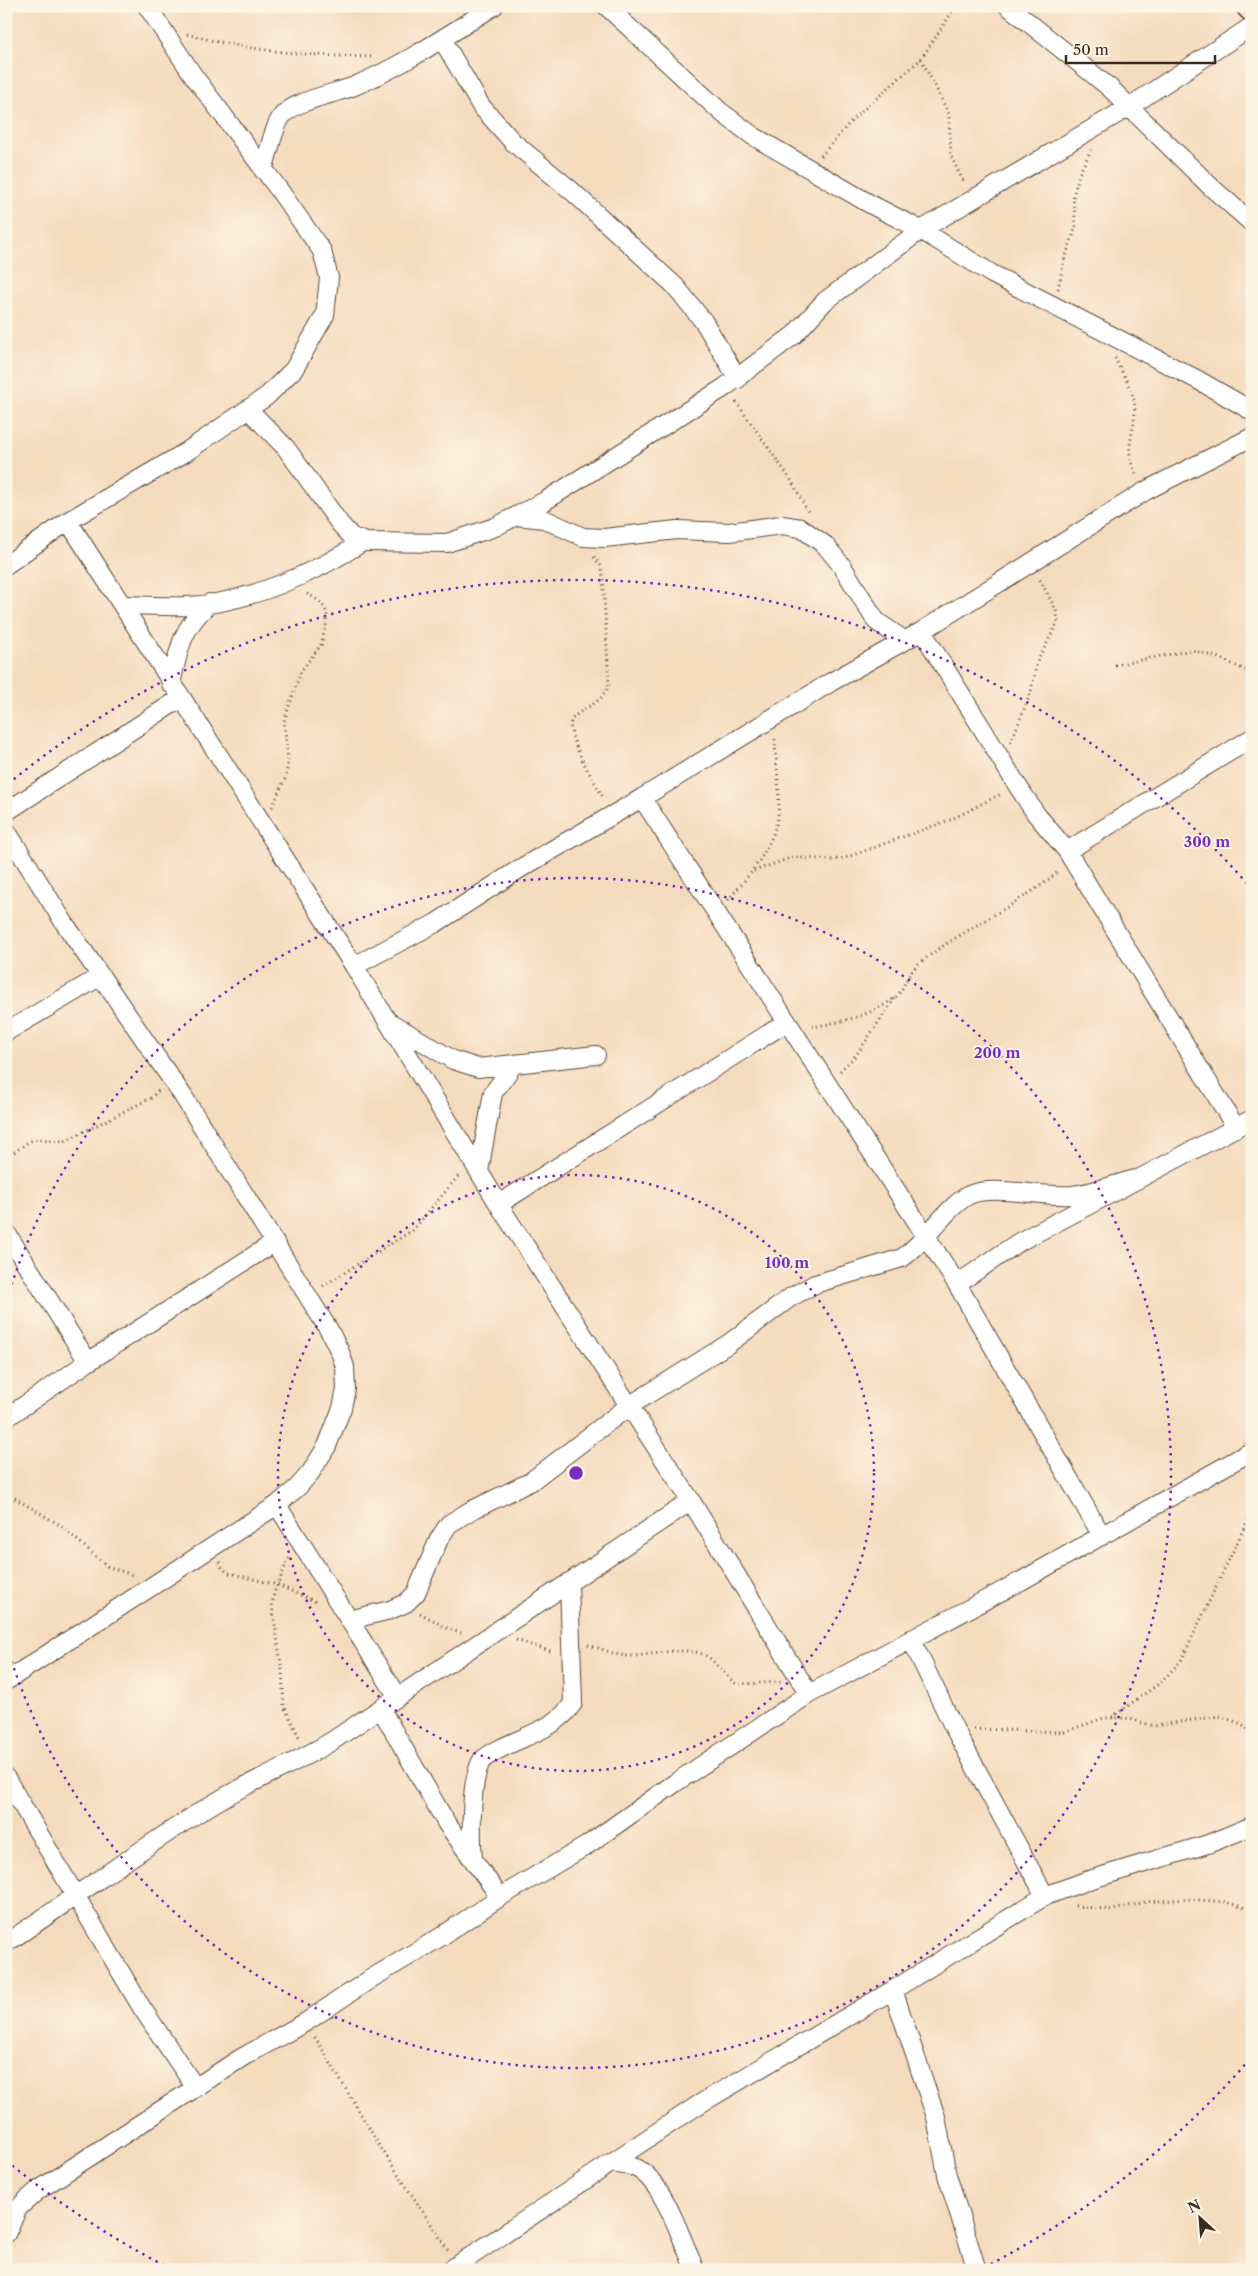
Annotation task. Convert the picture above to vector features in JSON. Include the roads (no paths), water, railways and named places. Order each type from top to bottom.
[{"type":"street","points":[[6,565],[68,521],[186,452],[267,396],[294,368],[325,315],[329,278],[322,251],[192,75],[147,6]]},
{"type":"street","points":[[263,170],[279,124],[287,112],[300,104],[331,95],[368,80],[409,60],[494,6]]},
{"type":"street","points":[[606,6],[721,112],[753,136],[809,170],[921,230],[992,274],[1198,380],[1252,411]]},
{"type":"street","points":[[1008,6],[1079,62],[1129,107],[1210,187],[1252,223]]},
{"type":"street","points":[[1249,6],[1252,9]]},
{"type":"street","points":[[248,409],[286,448],[340,524],[352,537],[364,541],[447,543],[495,527],[545,501],[732,383],[794,336],[825,301],[921,230],[972,198],[1129,107],[1252,26]]},
{"type":"street","points":[[442,39],[481,106],[513,142],[573,192],[675,286],[704,322],[732,383]]},
{"type":"street","points":[[354,966],[436,923],[520,868],[642,798],[831,682],[922,631],[1147,490],[1252,437]]},
{"type":"street","points":[[516,516],[544,519],[583,537],[604,538],[677,530],[736,531],[782,525],[802,528],[814,536],[842,566],[876,621],[905,641]]},
{"type":"street","points":[[68,521],[354,966],[499,1204],[691,1501],[805,1687]]},
{"type":"street","points":[[122,605],[188,606],[258,592],[341,557],[364,541]]},
{"type":"street","points":[[6,812],[176,691],[181,638],[188,626],[210,603]]},
{"type":"street","points":[[922,631],[1017,785],[1036,814],[1069,856],[1236,1128]]},
{"type":"street","points":[[1069,856],[1252,738]]},
{"type":"street","points":[[642,798],[957,1284],[1102,1536]]},
{"type":"street","points":[[6,830],[65,924],[169,1074],[329,1330],[345,1367],[346,1389],[342,1408],[327,1446],[304,1480],[277,1505],[6,1681]]},
{"type":"street","points":[[6,1032],[101,976]]},
{"type":"street","points":[[388,1022],[463,1064],[478,1068],[596,1055]]},
{"type":"street","points":[[499,1204],[790,1027]]},
{"type":"street","points":[[475,1165],[493,1093],[514,1064]]},
{"type":"street","points":[[957,1284],[1018,1242],[1252,1119]]},
{"type":"street","points":[[346,1615],[395,1608],[406,1603],[416,1593],[439,1538],[449,1524],[470,1511],[530,1482],[629,1406],[728,1344],[792,1297],[815,1284],[892,1262],[913,1250],[954,1207],[969,1195],[986,1190],[1073,1195],[1136,1179]]},
{"type":"street","points":[[6,1232],[88,1362]]},
{"type":"street","points":[[6,1418],[88,1362],[275,1242]]},
{"type":"street","points":[[6,2234],[18,2208],[37,2191],[195,2087],[306,2022],[500,1897],[586,1846],[805,1687],[911,1639],[1102,1536],[1252,1451]]},
{"type":"street","points":[[6,1943],[75,1898],[162,1836],[264,1775],[310,1755],[691,1501]]},
{"type":"street","points":[[277,1505],[397,1696]]},
{"type":"street","points":[[473,1859],[471,1834],[478,1766],[487,1756],[553,1722],[570,1709],[574,1695],[569,1582]]},
{"type":"street","points":[[911,1639],[954,1728],[1045,1896]]},
{"type":"street","points":[[381,1709],[447,1824],[500,1897]]},
{"type":"street","points":[[6,1778],[75,1898],[142,2008],[195,2087]]},
{"type":"street","points":[[454,2267],[698,2105],[893,1990],[1045,1896],[1089,1880],[1208,1844],[1252,1826]]},
{"type":"street","points":[[893,1990],[917,2055],[936,2117],[947,2175],[977,2270]]},
{"type":"street","points":[[613,2163],[636,2168],[650,2178],[672,2216],[695,2270]]}]
